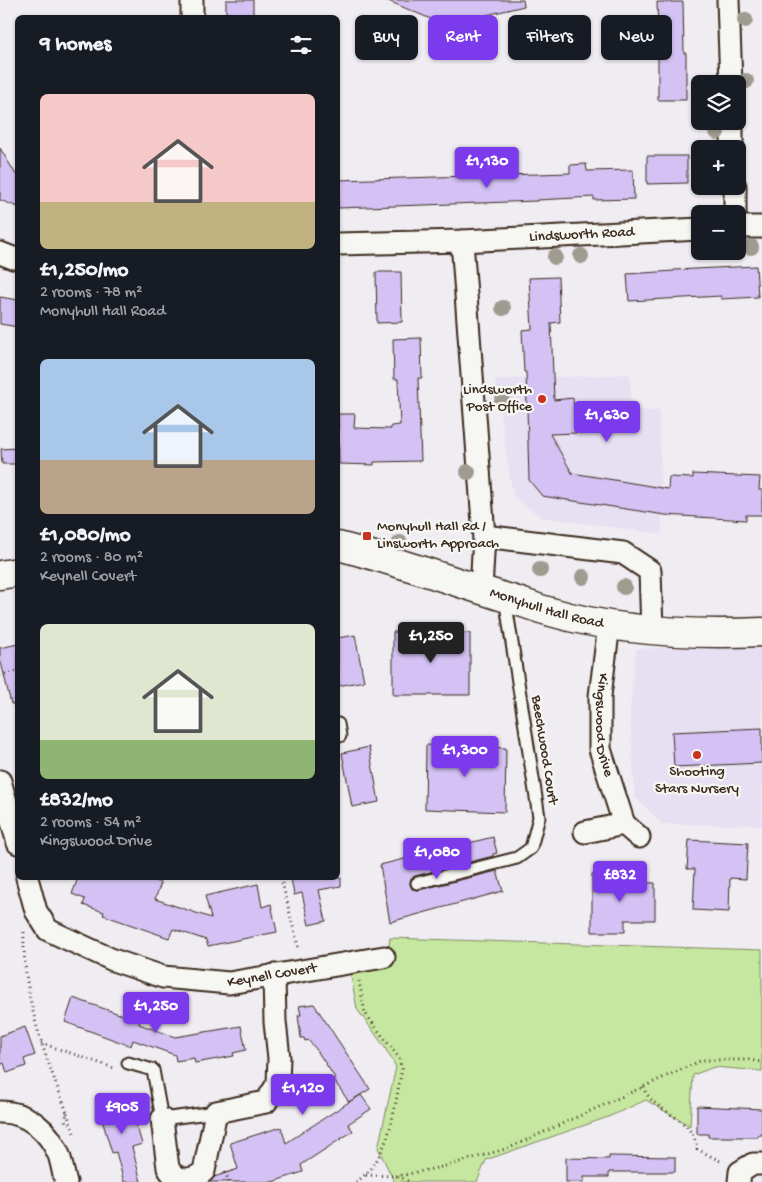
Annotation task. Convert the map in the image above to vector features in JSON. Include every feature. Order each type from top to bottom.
[{"type":"street","points":[[192,0],[192,15]]},
{"type":"street","points":[[728,0],[731,75]]},
{"type":"street","points":[[746,227],[762,226]]},
{"type":"street","name":"Lindsworth Road","points":[[340,244],[462,241],[691,229]]},
{"type":"street","points":[[462,241],[484,536],[493,593]]},
{"type":"street","points":[[0,253],[15,258]]},
{"type":"street","points":[[484,536],[623,553],[650,571],[652,630]]},
{"type":"street","name":"Monyhull Hall Road","points":[[340,547],[552,613],[652,630],[727,634],[762,632]]},
{"type":"street","points":[[0,575],[15,572]]},
{"type":"street","name":"Kingswood Drive","points":[[585,832],[632,830],[600,749],[600,696],[609,624]]},
{"type":"street","points":[[8,790],[15,827]]},
{"type":"street","name":"Keynell Covert","points":[[27,880],[36,911],[48,930],[113,960],[163,977],[229,984],[384,957]]},
{"type":"street","points":[[162,1118],[168,1168],[172,1175],[178,1179],[185,1179],[200,1175],[204,1170],[216,1112],[266,1102],[278,1084],[279,1058],[275,1022],[274,975]]},
{"type":"street","points":[[0,1112],[7,1112],[27,1118],[45,1130],[59,1155],[66,1182]]},
{"type":"street","points":[[740,1177],[752,1164],[762,1164]]},
{"type":"lane","name":"Beechwood Court","points":[[417,883],[517,858],[532,848],[539,817],[493,593]]},
{"type":"lane","points":[[128,1063],[153,1070],[162,1118],[216,1112]]},
{"type":"path","points":[[0,675],[15,672]]},
{"type":"path","points":[[281,880],[303,970]]},
{"type":"path","points":[[24,931],[25,976],[28,994],[41,1043],[67,1112],[59,1155]]},
{"type":"path","points":[[356,962],[365,1013],[399,1058],[402,1069],[386,1143],[366,1175],[356,1182]]},
{"type":"path","points":[[41,1043],[121,1071],[128,1063]]},
{"type":"path","points":[[366,1175],[398,1176],[442,1167],[509,1148],[702,1060],[749,1060],[762,1062]]},
{"type":"path","points":[[642,1087],[653,1102],[684,1123],[693,1134],[697,1149],[740,1177]]},
{"type":"path","points":[[398,1176],[410,1182]]},
{"type":"shaded area","points":[[630,374],[631,410],[659,411],[662,534],[541,517],[513,496],[495,380]]},
{"type":"shaded area","name":"Shooting Stars Nursery","points":[[762,645],[762,825],[662,824],[635,797],[630,712],[636,649]]},
{"type":"green space","points":[[390,938],[762,950],[762,1071],[714,1067],[693,1075],[690,1126],[646,1100],[608,1117],[486,1160],[477,1182],[396,1182],[378,1148],[396,1067],[384,1046],[357,1009],[350,971],[387,962]]},
{"type":"building","points":[[226,0],[253,0],[253,15],[226,15]]},
{"type":"building","points":[[386,0],[523,0],[524,6],[487,15],[428,15],[428,18]]},
{"type":"building","points":[[657,2],[683,2],[686,100],[658,100],[658,60],[672,60],[672,15],[657,15]]},
{"type":"building","points":[[0,148],[15,173],[15,206],[0,200]]},
{"type":"building","points":[[647,156],[687,156],[687,183],[647,184]]},
{"type":"building","points":[[586,164],[587,171],[633,170],[634,199],[594,200],[594,197],[537,201],[340,208],[340,180],[570,173],[570,165]]},
{"type":"building","points":[[756,266],[758,297],[721,299],[721,296],[629,301],[627,274]]},
{"type":"building","points":[[376,272],[401,272],[402,322],[377,323]]},
{"type":"building","points":[[558,277],[560,322],[551,323],[554,400],[573,398],[576,433],[550,434],[572,473],[668,489],[669,477],[693,478],[693,474],[760,477],[759,490],[762,490],[762,515],[746,515],[746,520],[665,515],[542,496],[529,480],[526,372],[524,372],[522,330],[532,329],[529,278]]},
{"type":"building","points":[[0,297],[15,300],[15,326],[0,324]]},
{"type":"building","points":[[421,338],[422,378],[418,378],[421,461],[374,462],[374,465],[340,464],[340,414],[355,414],[354,428],[391,429],[391,426],[400,425],[398,379],[394,379],[393,339]]},
{"type":"building","points":[[15,448],[15,464],[2,464],[1,449]]},
{"type":"building","points":[[393,632],[417,632],[417,634],[470,633],[470,695],[393,695]]},
{"type":"building","points":[[355,635],[364,681],[340,686],[340,638]]},
{"type":"building","points":[[15,645],[15,704],[11,704],[0,658],[0,648]]},
{"type":"building","points":[[762,728],[762,763],[674,767],[672,732]]},
{"type":"building","points":[[426,745],[506,748],[505,812],[425,809]]},
{"type":"building","points":[[369,747],[379,802],[352,807],[342,753]]},
{"type":"building","points":[[493,837],[497,853],[493,854],[493,856],[415,876],[411,878],[410,884],[412,889],[419,890],[497,871],[503,891],[390,922],[380,865]]},
{"type":"building","points":[[689,840],[748,843],[746,879],[730,878],[729,912],[693,910],[695,869],[687,869]]},
{"type":"building","points":[[592,874],[619,874],[619,882],[655,883],[655,920],[625,920],[625,932],[592,932]]},
{"type":"building","points":[[341,878],[341,886],[319,890],[326,921],[309,925],[302,893],[294,895],[291,880],[340,880]]},
{"type":"building","points":[[77,880],[152,880],[161,883],[155,899],[211,918],[205,896],[258,884],[262,907],[271,904],[277,932],[208,946],[206,940],[173,929],[169,938],[103,915],[104,912],[83,905],[85,899],[72,894]]},
{"type":"building","points":[[73,998],[140,1021],[139,1024],[175,1037],[241,1026],[246,1050],[233,1053],[234,1056],[195,1063],[194,1058],[176,1061],[175,1055],[133,1040],[131,1046],[65,1022]]},
{"type":"building","points":[[314,1004],[370,1089],[349,1102],[316,1049],[308,1040],[305,1041],[304,1038],[301,1038],[298,1015],[301,1015],[299,1006]]},
{"type":"building","points":[[25,1027],[35,1055],[24,1059],[26,1066],[7,1073],[4,1063],[0,1065],[0,1036]]},
{"type":"building","points":[[361,1095],[371,1109],[348,1124],[353,1131],[301,1165],[303,1172],[272,1182],[210,1182],[214,1177],[238,1169],[230,1143],[281,1127],[286,1143]]},
{"type":"building","points":[[122,1096],[125,1105],[130,1103],[142,1144],[132,1147],[141,1182],[124,1182],[116,1152],[112,1153],[97,1103]]},
{"type":"building","points":[[697,1106],[762,1109],[762,1135],[758,1135],[758,1137],[708,1137],[708,1134],[697,1134]]},
{"type":"building","points":[[609,1156],[675,1157],[675,1172],[609,1172],[609,1177],[584,1177],[584,1182],[566,1182],[566,1158],[609,1159]]},
{"type":"place","name":"Lindsworth Post Office","points":[[542,399]]},
{"type":"place","name":"Monyhull Hall Rd / Linsworth Approach","points":[[367,536]]},
{"type":"place","name":"Shooting Stars Nursery","points":[[697,755]]}]
